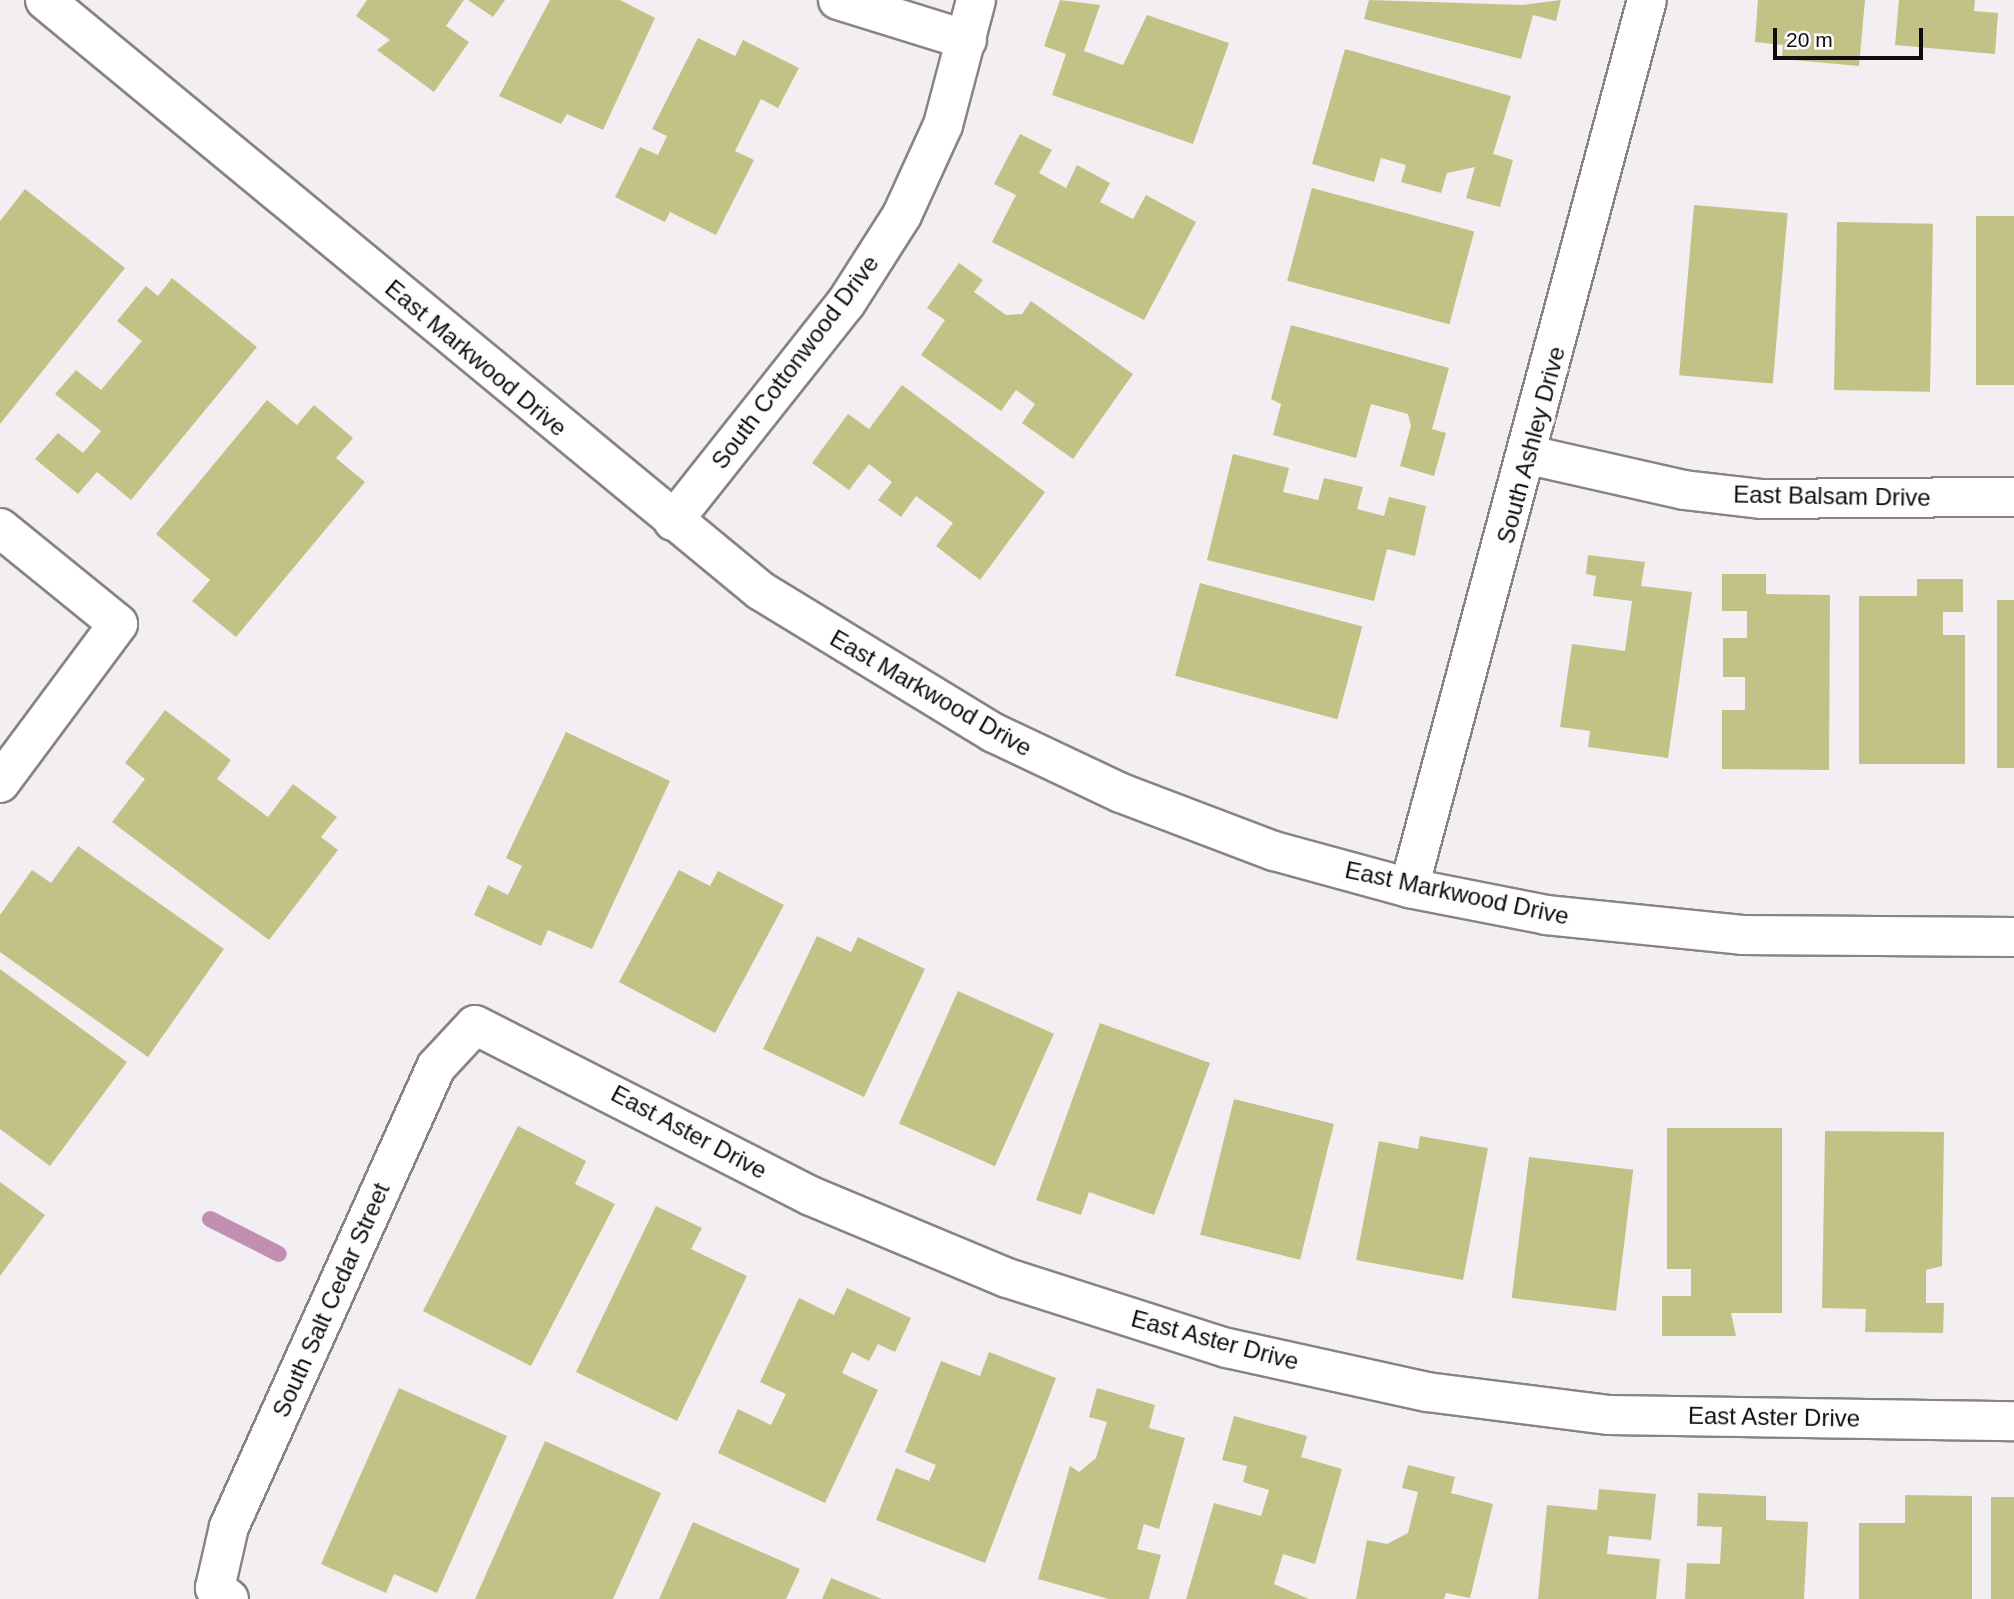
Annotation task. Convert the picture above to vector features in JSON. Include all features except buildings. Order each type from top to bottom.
[{"type":"street","name":"East Markwood Drive","points":[[45,0],[673,521],[761,590],[870,663],[994,733],[1121,793],[1261,847],[1409,888],[1665,929],[2014,937]]},
{"type":"street","points":[[838,0],[967,40]]},
{"type":"street","name":"South Cottonwood Drive","points":[[673,521],[846,303],[902,215],[943,125],[976,0]]},
{"type":"street","name":"South Ashley Drive","points":[[1409,888],[1529,455],[1647,0]]},
{"type":"street","name":"East Balsam Drive","points":[[1529,455],[1684,490],[1762,499],[2014,497]]},
{"type":"street","points":[[0,528],[118,624],[0,783]]},
{"type":"street","name":"East Aster Drive","points":[[475,1025],[811,1196],[1007,1278],[1227,1348],[1427,1392],[1610,1415],[2014,1421]]},
{"type":"street","name":"South Salt Cedar Street","points":[[222,1594],[229,1527],[436,1067],[475,1025]]},
{"type":"waterway","points":[[210,1219],[279,1254]]}]
